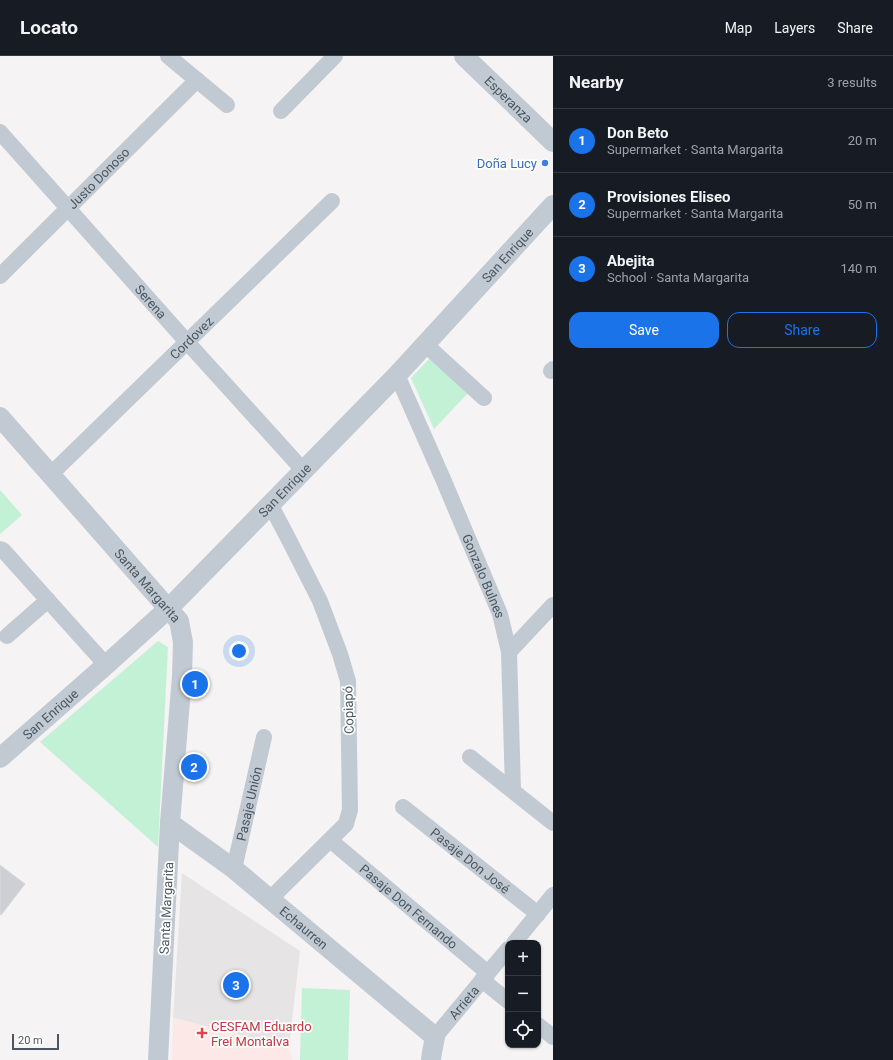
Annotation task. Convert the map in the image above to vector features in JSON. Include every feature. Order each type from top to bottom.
[{"type":"street","points":[[168,56],[227,105]]},
{"type":"street","points":[[281,111],[336,56]]},
{"type":"street","name":"Esperanza","points":[[464,56],[553,142]]},
{"type":"street","name":"Justo Donoso","points":[[0,276],[197,80]]},
{"type":"street","name":"Serena","points":[[0,132],[303,470]]},
{"type":"street","name":"Cordovez","points":[[50,475],[332,201]]},
{"type":"street","name":"San Enrique","points":[[0,758],[169,608],[426,345],[553,205]]},
{"type":"street","points":[[426,345],[484,398]]},
{"type":"street","name":"Gonzalo Bulnes","points":[[397,375],[500,614],[509,652],[513,790]]},
{"type":"street","name":"Santa Margarita","points":[[0,417],[180,621],[183,642],[182,676],[170,823],[158,1060]]},
{"type":"street","name":"Copiapó","points":[[270,504],[320,601],[340,654],[348,681],[350,810],[346,824],[270,899]]},
{"type":"street","points":[[0,549],[3,550],[106,665]]},
{"type":"street","points":[[7,636],[48,600]]},
{"type":"street","points":[[509,652],[553,605]]},
{"type":"street","name":"Pasaje Unión","points":[[234,870],[264,737]]},
{"type":"street","points":[[470,757],[553,823]]},
{"type":"street","name":"Pasaje Don José","points":[[403,807],[538,914]]},
{"type":"street","name":"Echaurren","points":[[170,823],[234,870],[270,899],[434,1036]]},
{"type":"street","name":"Pasaje Don Fernando","points":[[330,840],[485,976],[505,998]]},
{"type":"street","points":[[516,940],[553,895]]},
{"type":"street","name":"Arrieta","points":[[434,1036],[505,953]]},
{"type":"street","points":[[541,1027],[553,1037]]},
{"type":"street","points":[[431,1060],[434,1036]]},
{"type":"shaded area","points":[[182,873],[300,951],[289,1047],[173,1018]]},
{"type":"shaded area","name":"CESFAM Eduardo Frei Montalva","points":[[173,1018],[289,1047],[292,1060],[172,1060]]},
{"type":"green space","points":[[431,357],[468,393],[434,429],[411,378]]},
{"type":"green space","points":[[0,490],[22,515],[0,534]]},
{"type":"green space","points":[[158,641],[168,647],[158,847],[40,742]]},
{"type":"green space","points":[[302,988],[350,990],[348,1060],[300,1060]]},
{"type":"building","points":[[0,865],[25,884],[1,915],[0,914]]},
{"type":"place","name":"Doña Lucy","points":[[545,163]]},
{"type":"place","name":"Don Beto","points":[[195,684]]},
{"type":"place","name":"Provisiones Eliseo","points":[[194,767]]},
{"type":"place","name":"Abejita","points":[[236,985]]},
{"type":"place","name":"CESFAM Eduardo Frei Montalva","points":[[202,1033]]}]
